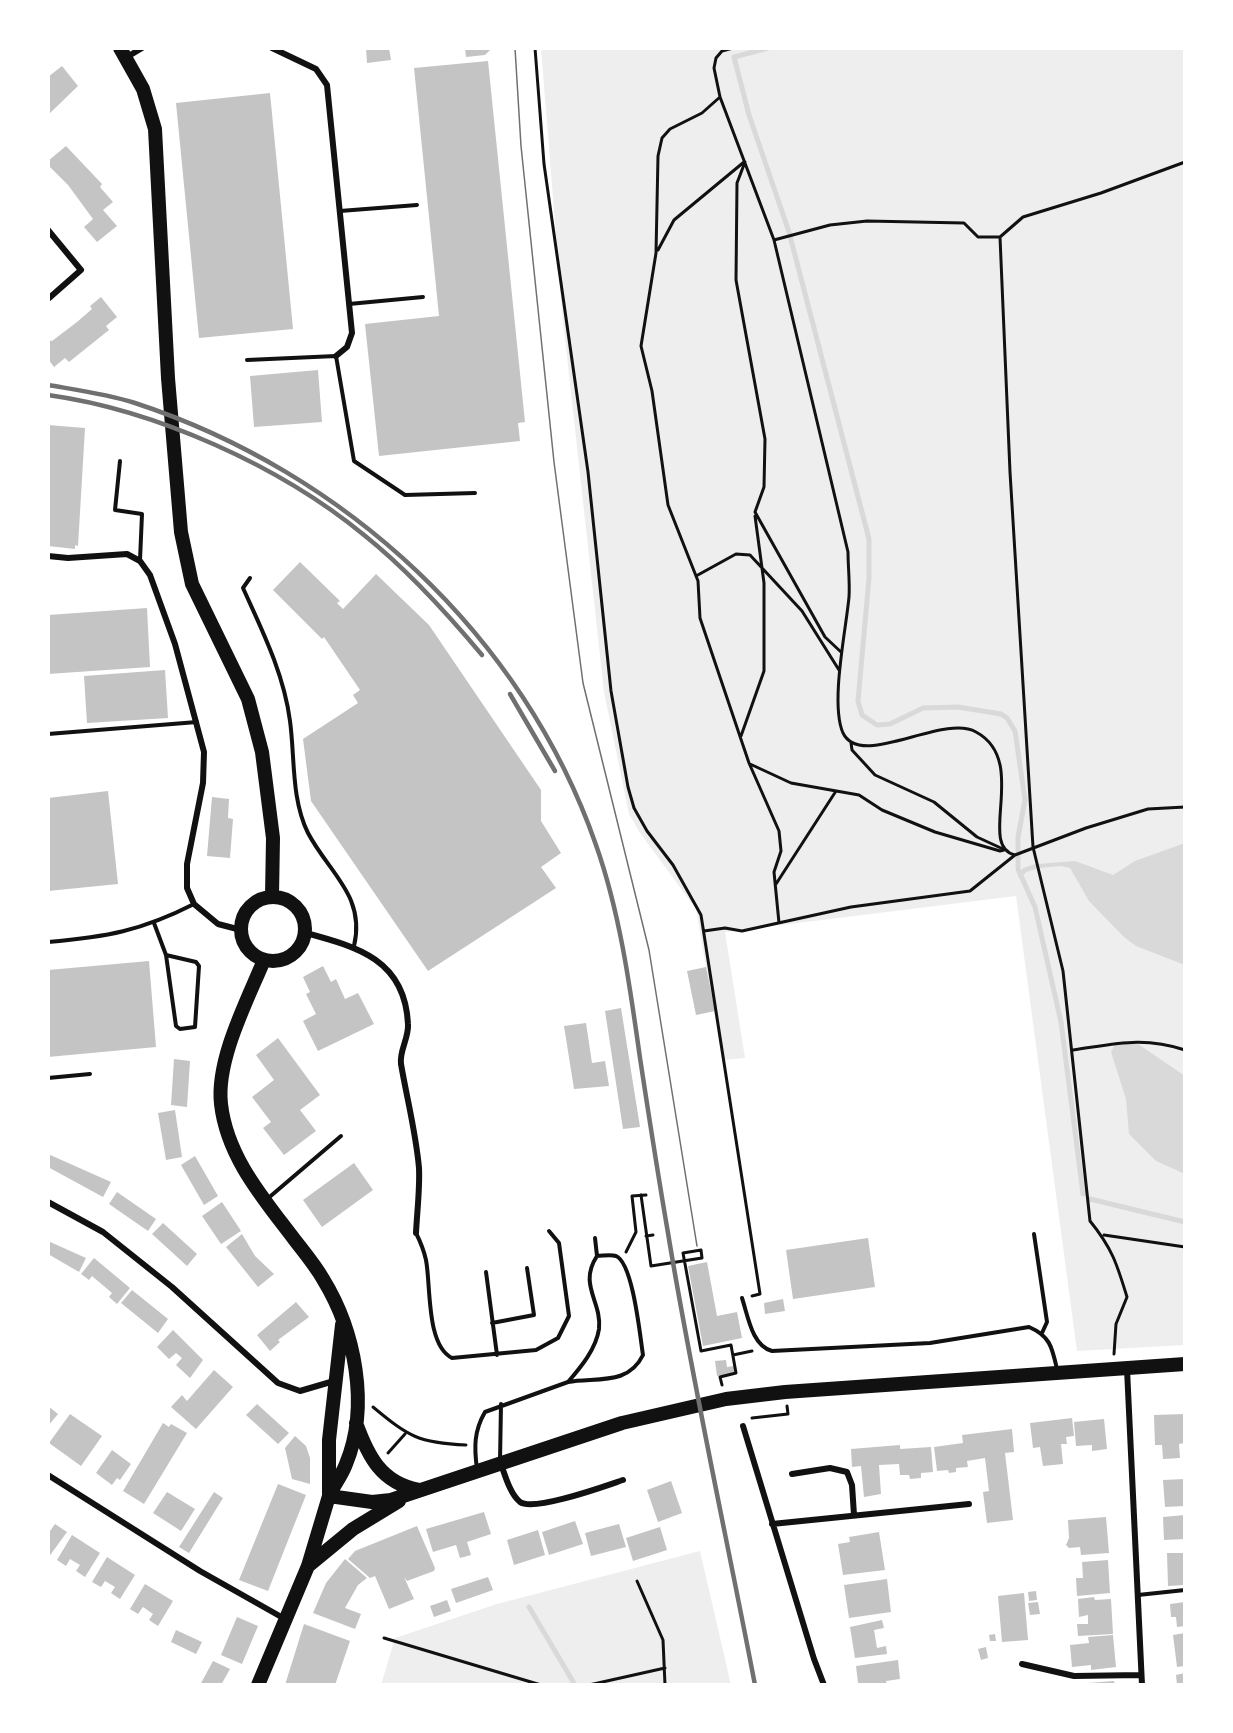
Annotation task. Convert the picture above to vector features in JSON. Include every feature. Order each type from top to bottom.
[{"type":"main road","points":[[123,52],[143,89],[155,129],[168,378],[181,532],[192,584],[248,699],[262,752],[273,838],[272,896]]},
{"type":"main road","points":[[272,896],[283,898],[296,905],[303,914],[306,933],[302,944],[292,956],[282,961],[264,960],[248,950],[240,930],[242,919],[250,905],[272,896]]},
{"type":"main road","points":[[258,1685],[308,1566],[328,1496],[346,1465],[356,1421],[354,1356],[342,1323],[323,1280],[264,1201],[237,1156],[221,1103],[224,1068],[232,1039],[264,960]]},
{"type":"main road","points":[[328,1496],[329,1440],[342,1323]]},
{"type":"main road","points":[[328,1496],[372,1502],[391,1500],[558,1442],[678,1408],[718,1401],[785,1392],[1185,1364]]},
{"type":"main road","points":[[356,1421],[368,1454],[381,1471],[405,1487],[421,1490]]},
{"type":"main road","points":[[308,1566],[353,1529],[421,1490]]},
{"type":"street","points":[[123,52],[142,48]]},
{"type":"street","points":[[272,48],[316,69],[327,85],[352,333],[347,347],[336,356]]},
{"type":"street","points":[[48,230],[81,270],[48,299]]},
{"type":"street","points":[[48,556],[68,558],[127,554],[140,561],[150,575],[198,722],[204,752],[203,783],[187,864],[187,888],[194,904],[218,924],[240,930]]},
{"type":"street","points":[[306,933],[354,945],[371,954],[389,970],[405,998],[408,1027],[400,1060],[419,1170],[417,1233]]},
{"type":"street","points":[[48,1203],[104,1232],[172,1287],[278,1383],[300,1391],[335,1381]]},
{"type":"street","points":[[1127,1368],[1142,1685]]},
{"type":"street","points":[[743,1426],[824,1685]]},
{"type":"street","points":[[500,1464],[516,1497],[521,1503],[530,1505],[546,1503],[623,1480]]},
{"type":"street","points":[[792,1474],[830,1468],[847,1472],[852,1485],[854,1515]]},
{"type":"street","points":[[48,1475],[200,1571],[285,1619]]},
{"type":"street","points":[[772,1524],[969,1503]]},
{"type":"street","points":[[1022,1664],[1074,1676],[1141,1675]]},
{"type":"lane","points":[[340,211],[417,205]]},
{"type":"lane","points":[[349,304],[423,297]]},
{"type":"lane","points":[[247,360],[336,356],[354,461],[405,495],[475,494]]},
{"type":"lane","points":[[120,461],[116,510],[142,514],[140,561]]},
{"type":"lane","points":[[250,578],[243,588],[274,658],[290,719],[296,796],[307,831],[354,903],[358,927],[354,945]]},
{"type":"lane","points":[[48,734],[198,722]]},
{"type":"lane","points":[[48,942],[107,937],[153,923],[194,904]]},
{"type":"lane","points":[[153,923],[166,956],[176,1026],[180,1029],[195,1027],[199,966],[196,962],[166,956]]},
{"type":"lane","points":[[48,1078],[90,1074]]},
{"type":"lane","points":[[264,1201],[341,1136]]},
{"type":"lane","points":[[417,1233],[426,1258],[439,1347],[444,1354],[452,1358],[536,1350],[558,1338],[569,1316],[559,1243],[549,1231]]},
{"type":"lane","points":[[1034,1234],[1047,1322],[1042,1333]]},
{"type":"lane","points":[[568,1382],[586,1359],[598,1334],[599,1327],[588,1281],[590,1267],[597,1256],[595,1238]]},
{"type":"lane","points":[[477,1472],[474,1445],[477,1426],[485,1412],[501,1404],[568,1382],[582,1380],[599,1382],[627,1374],[637,1366],[643,1355],[630,1279],[622,1260],[614,1255],[597,1256]]},
{"type":"lane","points":[[492,1323],[534,1315],[527,1268]]},
{"type":"lane","points":[[486,1272],[497,1354]]},
{"type":"lane","points":[[742,1298],[757,1341],[764,1349],[793,1351],[930,1343],[1029,1327],[1042,1333],[1051,1342],[1057,1372]]},
{"type":"lane","points":[[500,1464],[501,1404]]},
{"type":"lane","points":[[1138,1595],[1185,1590]]},
{"type":"path","points":[[535,48],[544,164],[588,472],[612,691],[628,787],[634,808],[647,831],[690,891],[701,915],[760,1293],[742,1298]]},
{"type":"path","points":[[732,48],[722,51],[716,58],[714,68],[720,97],[774,240],[844,526],[848,552],[849,594],[840,671],[839,718],[844,734],[851,743],[852,750],[875,775],[934,802],[977,837],[1015,855]]},
{"type":"path","points":[[720,97],[702,113],[670,129],[662,138],[658,156],[656,253],[641,346],[652,391],[668,505],[696,576],[700,618],[749,763],[779,831],[782,851],[774,872],[779,923]]},
{"type":"path","points":[[656,253],[674,220],[746,161]]},
{"type":"path","points":[[740,738],[764,671],[764,583],[755,512],[764,488],[765,439],[736,280],[738,183],[746,161]]},
{"type":"path","points":[[774,240],[830,225],[867,221],[964,223],[978,237],[1000,237],[1023,217],[1101,193],[1185,162]]},
{"type":"path","points":[[1000,237],[1010,472],[1033,847],[1063,971],[1090,1221],[1104,1235],[1114,1255],[1127,1297],[1116,1324],[1114,1357]]},
{"type":"path","points":[[755,512],[825,637],[842,653]]},
{"type":"path","points":[[696,576],[736,554],[750,555],[802,611],[840,671]]},
{"type":"path","points":[[851,743],[873,747],[912,735],[962,728],[974,730],[984,737],[1000,759],[1003,775],[998,826],[1000,844],[1004,850]]},
{"type":"path","points":[[749,763],[791,783],[859,795],[882,810],[935,832],[981,846],[1004,850]]},
{"type":"path","points":[[775,886],[836,791]]},
{"type":"path","points":[[704,931],[725,928],[742,931],[851,907],[970,891],[1015,855],[1033,847],[1148,809],[1185,807]]},
{"type":"path","points":[[1073,1050],[1125,1041],[1155,1043],[1185,1050]]},
{"type":"path","points":[[622,1260],[636,1232],[632,1196],[643,1195],[651,1266],[694,1259],[702,1258],[700,1250],[682,1253],[700,1351],[731,1345],[733,1355],[764,1349]]},
{"type":"path","points":[[646,1236],[653,1235]]},
{"type":"path","points":[[1104,1235],[1185,1247]]},
{"type":"path","points":[[743,1426],[741,1420],[788,1414],[785,1392]]},
{"type":"path","points":[[356,1394],[406,1433],[430,1444],[474,1445]]},
{"type":"path","points":[[637,1581],[663,1640],[665,1685]]},
{"type":"path","points":[[384,1638],[541,1685]]},
{"type":"path","points":[[589,1685],[665,1668]]},
{"type":"shaded area","points":[[541,48],[1185,48],[1185,1345],[1077,1351],[1016,896],[725,932],[745,1058],[722,1060],[696,909],[640,833],[629,814],[604,692],[562,311]]},
{"type":"shaded area","points":[[1185,843],[1185,965],[1136,946],[1124,937],[1089,901],[1070,868],[1061,866],[1039,868],[1038,864],[1075,861],[1113,875],[1135,861]]},
{"type":"shaded area","points":[[1125,1041],[1138,1044],[1185,1076],[1185,1174],[1156,1161],[1129,1134],[1126,1099],[1111,1052],[1116,1043]]},
{"type":"shaded area","points":[[700,1551],[731,1685],[381,1685],[395,1638],[497,1604]]},
{"type":"building","points":[[366,48],[389,48],[391,60],[367,63]]},
{"type":"building","points":[[465,48],[492,48],[485,55],[466,57]]},
{"type":"building","points":[[488,61],[525,422],[518,423],[520,441],[379,456],[365,324],[439,316],[414,68]]},
{"type":"building","points":[[62,66],[78,86],[48,115],[48,77]]},
{"type":"building","points":[[270,93],[293,329],[199,338],[176,103]]},
{"type":"building","points":[[66,146],[102,184],[100,187],[113,202],[103,210],[117,226],[97,242],[84,227],[93,219],[68,185],[48,165],[48,161]]},
{"type":"building","points":[[101,297],[117,317],[106,326],[109,330],[69,362],[65,358],[54,367],[48,359],[48,340],[52,341],[77,322],[92,309],[90,306]]},
{"type":"building","points":[[318,370],[322,422],[254,427],[250,376]]},
{"type":"building","points":[[48,425],[85,428],[78,546],[75,545],[75,549],[48,546]]},
{"type":"building","points":[[300,562],[340,601],[337,603],[343,609],[376,574],[429,625],[541,790],[541,821],[561,853],[541,867],[556,888],[428,971],[311,801],[303,739],[358,703],[353,695],[360,690],[324,637],[322,639],[273,590]]},
{"type":"building","points":[[147,608],[150,667],[48,674],[48,615]]},
{"type":"building","points":[[165,670],[168,718],[87,723],[84,676]]},
{"type":"building","points":[[108,791],[118,884],[48,891],[48,798]]},
{"type":"building","points":[[212,797],[229,799],[228,818],[233,819],[230,858],[207,856]]},
{"type":"building","points":[[149,961],[156,1047],[48,1057],[48,970]]},
{"type":"building","points":[[323,966],[331,982],[336,979],[345,999],[358,993],[374,1024],[318,1051],[303,1021],[316,1014],[306,994],[310,992],[303,977]]},
{"type":"building","points":[[706,967],[715,1011],[696,1015],[687,971]]},
{"type":"building","points":[[621,1008],[640,1127],[623,1129],[605,1011]]},
{"type":"building","points":[[586,1023],[592,1063],[605,1061],[609,1086],[574,1089],[564,1026]]},
{"type":"building","points":[[278,1038],[320,1095],[300,1110],[316,1131],[284,1155],[263,1128],[271,1122],[252,1097],[274,1080],[256,1055]]},
{"type":"building","points":[[174,1059],[190,1061],[187,1107],[171,1105]]},
{"type":"building","points":[[175,1110],[182,1157],[166,1160],[158,1113]]},
{"type":"building","points":[[48,1154],[111,1182],[103,1197],[48,1167]]},
{"type":"building","points":[[195,1156],[218,1196],[204,1205],[181,1165]]},
{"type":"building","points":[[354,1163],[373,1190],[322,1227],[303,1200]]},
{"type":"building","points":[[117,1192],[156,1219],[148,1231],[109,1204]]},
{"type":"building","points":[[222,1202],[241,1231],[221,1244],[202,1216]]},
{"type":"building","points":[[163,1223],[197,1254],[187,1266],[152,1234]]},
{"type":"building","points":[[242,1234],[255,1256],[274,1274],[258,1287],[226,1247]]},
{"type":"building","points":[[868,1238],[875,1287],[793,1299],[786,1250]]},
{"type":"building","points":[[48,1241],[86,1258],[79,1272],[48,1254]]},
{"type":"building","points":[[94,1258],[130,1288],[117,1304],[109,1297],[112,1293],[92,1276],[89,1280],[81,1274]]},
{"type":"building","points":[[707,1262],[717,1316],[737,1312],[742,1338],[703,1346],[688,1266]]},
{"type":"building","points":[[132,1290],[168,1319],[158,1333],[121,1303]]},
{"type":"building","points":[[783,1299],[785,1311],[765,1314],[764,1303]]},
{"type":"building","points":[[296,1302],[309,1317],[278,1340],[280,1342],[270,1351],[257,1335]]},
{"type":"building","points":[[173,1330],[203,1360],[190,1378],[176,1365],[182,1358],[176,1353],[169,1359],[157,1347]]},
{"type":"building","points":[[726,1360],[727,1367],[734,1366],[735,1373],[717,1376],[715,1361]]},
{"type":"building","points":[[214,1370],[233,1387],[196,1429],[171,1407],[182,1395],[187,1401]]},
{"type":"building","points":[[257,1404],[289,1433],[278,1444],[246,1415]]},
{"type":"building","points":[[48,1406],[58,1414],[48,1426]]},
{"type":"building","points":[[70,1414],[102,1436],[81,1466],[49,1443]]},
{"type":"building","points":[[1185,1414],[1185,1443],[1179,1444],[1180,1458],[1163,1459],[1162,1445],[1155,1445],[1154,1415]]},
{"type":"building","points":[[1072,1418],[1074,1436],[1066,1437],[1067,1444],[1061,1444],[1063,1464],[1043,1466],[1040,1447],[1033,1448],[1030,1423]]},
{"type":"building","points":[[1104,1419],[1107,1449],[1092,1451],[1092,1445],[1076,1446],[1074,1422]]},
{"type":"building","points":[[163,1423],[169,1427],[171,1424],[187,1433],[144,1504],[123,1491]]},
{"type":"building","points":[[1012,1429],[1014,1452],[1005,1453],[1013,1520],[987,1523],[983,1492],[989,1491],[985,1458],[967,1461],[968,1467],[956,1468],[956,1472],[937,1471],[934,1447],[963,1443],[962,1435]]},
{"type":"building","points":[[295,1436],[306,1446],[310,1458],[310,1484],[292,1479],[285,1448]]},
{"type":"building","points":[[900,1445],[900,1449],[931,1447],[933,1472],[921,1473],[921,1478],[910,1479],[909,1475],[900,1475],[899,1464],[879,1465],[881,1494],[864,1497],[861,1466],[852,1467],[851,1449]]},
{"type":"building","points":[[112,1450],[131,1464],[120,1480],[117,1478],[112,1485],[96,1473]]},
{"type":"building","points":[[1185,1479],[1185,1506],[1165,1507],[1163,1480]]},
{"type":"building","points":[[671,1481],[682,1513],[658,1522],[647,1490]]},
{"type":"building","points":[[278,1484],[306,1495],[268,1591],[239,1580]]},
{"type":"building","points":[[167,1492],[195,1509],[181,1531],[153,1513]]},
{"type":"building","points":[[214,1492],[223,1498],[189,1553],[179,1547]]},
{"type":"building","points":[[484,1512],[491,1534],[467,1542],[471,1555],[460,1558],[456,1545],[433,1552],[426,1529]]},
{"type":"building","points":[[1185,1515],[1185,1539],[1164,1540],[1163,1517]]},
{"type":"building","points":[[1106,1517],[1109,1553],[1081,1555],[1080,1547],[1069,1548],[1066,1545],[1069,1538],[1068,1520]]},
{"type":"building","points":[[575,1521],[583,1544],[549,1555],[542,1532]]},
{"type":"building","points":[[55,1524],[67,1532],[48,1558],[48,1534]]},
{"type":"building","points":[[619,1524],[626,1547],[591,1556],[585,1533]]},
{"type":"building","points":[[417,1526],[435,1568],[434,1571],[407,1581],[404,1577],[414,1599],[389,1609],[375,1576],[370,1578],[348,1559],[355,1551]]},
{"type":"building","points":[[660,1527],[667,1550],[633,1561],[626,1538]]},
{"type":"building","points":[[538,1530],[545,1555],[514,1565],[507,1540]]},
{"type":"building","points":[[879,1532],[885,1570],[843,1575],[838,1544],[850,1542],[849,1537]]},
{"type":"building","points":[[72,1535],[100,1553],[85,1577],[76,1571],[80,1565],[70,1559],[66,1566],[57,1560]]},
{"type":"building","points":[[1167,1553],[1185,1553],[1185,1585],[1168,1586]]},
{"type":"building","points":[[107,1557],[135,1575],[120,1599],[111,1593],[115,1587],[105,1581],[101,1587],[92,1582]]},
{"type":"building","points":[[345,1559],[367,1578],[358,1585],[345,1608],[361,1614],[355,1629],[313,1613],[326,1583]]},
{"type":"building","points":[[1108,1560],[1110,1593],[1077,1596],[1076,1578],[1083,1578],[1082,1562]]},
{"type":"building","points":[[488,1577],[493,1590],[456,1603],[451,1589]]},
{"type":"building","points":[[887,1579],[891,1612],[849,1618],[844,1585]]},
{"type":"building","points":[[145,1584],[173,1601],[158,1626],[149,1620],[153,1614],[143,1607],[138,1614],[130,1609]]},
{"type":"building","points":[[1036,1591],[1037,1600],[1029,1601],[1028,1592]]},
{"type":"building","points":[[1024,1593],[1028,1640],[1002,1642],[998,1596]]},
{"type":"building","points":[[1094,1597],[1095,1600],[1111,1599],[1113,1634],[1078,1636],[1077,1624],[1088,1624],[1088,1615],[1079,1617],[1078,1599]]},
{"type":"building","points":[[447,1600],[451,1611],[434,1617],[430,1606]]},
{"type":"building","points":[[1038,1602],[1040,1614],[1030,1615],[1028,1603]]},
{"type":"building","points":[[1185,1602],[1185,1626],[1177,1627],[1176,1617],[1171,1617],[1170,1604]]},
{"type":"building","points":[[237,1617],[258,1626],[242,1664],[221,1655]]},
{"type":"building","points":[[882,1620],[884,1628],[874,1630],[877,1648],[886,1646],[887,1654],[855,1658],[850,1627]]},
{"type":"building","points":[[304,1624],[350,1641],[335,1685],[285,1685]]},
{"type":"building","points":[[176,1630],[202,1642],[196,1654],[171,1642]]},
{"type":"building","points":[[1185,1633],[1185,1666],[1177,1667],[1173,1635]]},
{"type":"building","points":[[995,1634],[996,1641],[990,1641],[989,1635]]},
{"type":"building","points":[[1113,1635],[1116,1667],[1091,1670],[1091,1665],[1072,1667],[1070,1645],[1089,1643],[1088,1637]]},
{"type":"building","points":[[986,1647],[988,1658],[981,1660],[978,1649]]},
{"type":"building","points":[[898,1660],[900,1679],[886,1681],[887,1685],[858,1683],[856,1666]]},
{"type":"building","points":[[213,1661],[230,1669],[221,1685],[200,1685]]},
{"type":"building","points":[[1185,1673],[1185,1685],[1177,1685],[1176,1675]]},
{"type":"building","points":[[1114,1681],[1115,1685],[1088,1685],[1088,1683]]},
{"type":"waterway","points":[[768,48],[734,57],[749,115],[790,235]]},
{"type":"waterway","points":[[790,236],[869,539],[869,578],[858,701],[862,715],[877,725],[890,724],[923,708],[958,707],[1001,714],[1007,718],[1015,731],[1025,800],[1018,837],[1018,869],[1035,907],[1061,1022],[1083,1194]]},
{"type":"waterway","points":[[1020,875],[1025,870],[1037,866]]},
{"type":"waterway","points":[[1090,1199],[1185,1222]]},
{"type":"waterway","points":[[529,1607],[575,1685]]},
{"type":"tram line","points":[[515,48],[521,146],[554,462],[583,683],[649,950],[697,1246]]},
{"type":"railway","points":[[48,385],[92,392],[135,403],[212,433],[285,472],[354,518],[417,571],[473,631],[523,697],[564,769],[596,845],[618,924],[678,1290],[755,1685]]},
{"type":"railway","points":[[48,395],[89,402],[173,428],[256,464],[294,486],[331,510],[396,562],[482,655]]},
{"type":"railway","points":[[510,694],[555,771]]}]
